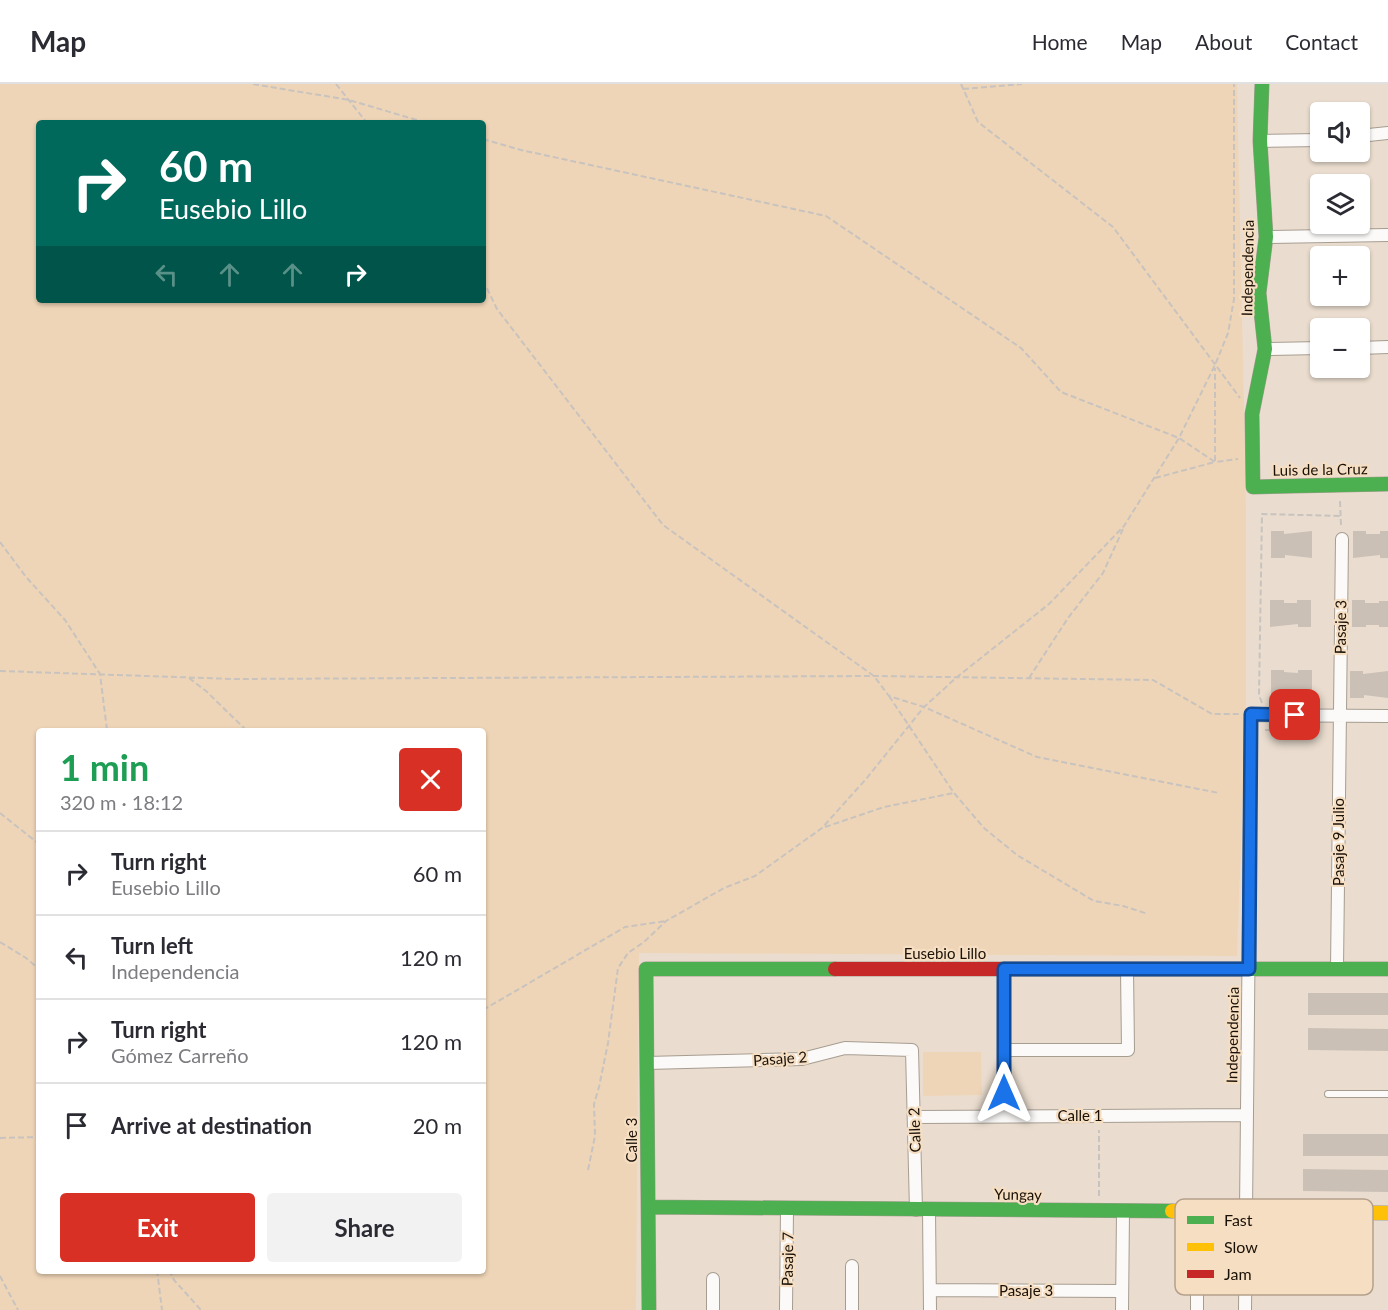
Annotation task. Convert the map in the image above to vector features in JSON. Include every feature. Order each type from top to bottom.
[{"type":"street","name":"Independencia","points":[[1253,487],[1252,414],[1264,349],[1259,293],[1266,237],[1260,141],[1263,84]]},
{"type":"street","points":[[1370,135],[1388,133]]},
{"type":"street","points":[[1260,141],[1310,140]]},
{"type":"street","points":[[1266,237],[1388,235]]},
{"type":"street","points":[[1370,348],[1388,347]]},
{"type":"street","points":[[1264,349],[1310,348]]},
{"type":"street","name":"Luis de la Cruz","points":[[1253,487],[1388,484]]},
{"type":"street","name":"Pasaje 3","points":[[1339,716],[1342,539]]},
{"type":"street","name":"Independencia","points":[[1246,1199],[1251,714]]},
{"type":"street","points":[[1251,714],[1388,716]]},
{"type":"street","name":"Pasaje 9 Julio","points":[[1337,969],[1339,716]]},
{"type":"street","name":"Eusebio Lillo","points":[[646,969],[1388,969]]},
{"type":"street","name":"Calle 3","points":[[646,969],[649,1310]]},
{"type":"street","points":[[1004,969],[1004,1115]]},
{"type":"street","points":[[1004,1050],[1128,1050],[1127,969]]},
{"type":"street","name":"Pasaje 2","points":[[647,1063],[802,1059],[845,1048],[912,1050]]},
{"type":"street","name":"Calle 2","points":[[912,1050],[914,1117],[930,1310]]},
{"type":"street","name":"Calle 1","points":[[914,1117],[1247,1115]]},
{"type":"street","name":"Yungay","points":[[648,1207],[1175,1212]]},
{"type":"street","name":"Pasaje 7","points":[[786,1310],[787,1209]]},
{"type":"street","points":[[1122,1310],[1123,1212]]},
{"type":"street","name":"Yungay","points":[[1373,1214],[1388,1214]]},
{"type":"street","points":[[852,1266],[852,1310]]},
{"type":"street","points":[[713,1279],[713,1310]]},
{"type":"street","name":"Pasaje 3","points":[[930,1290],[1122,1291]]},
{"type":"street","name":"Independencia","points":[[1245,1295],[1245,1310]]},
{"type":"lane","points":[[1328,1094],[1388,1094]]},
{"type":"path","points":[[253,84],[349,100],[417,120]]},
{"type":"path","points":[[336,84],[365,120]]},
{"type":"path","points":[[960,84],[978,122],[1113,226],[1252,414]]},
{"type":"path","points":[[963,88],[1022,84]]},
{"type":"path","points":[[1029,678],[1068,618],[1103,573],[1124,526],[1179,438],[1228,333],[1234,299],[1234,84]]},
{"type":"path","points":[[486,140],[521,150],[826,216],[1021,348],[1061,392],[1179,438],[1215,462]]},
{"type":"path","points":[[486,286],[497,309],[663,525],[874,676],[954,793],[984,828],[1017,855],[1094,901],[1123,906],[1148,914]]},
{"type":"path","points":[[1215,365],[1215,462]]},
{"type":"path","points":[[1153,479],[1215,462],[1252,457]]},
{"type":"path","points":[[1340,486],[1342,539]]},
{"type":"path","points":[[1262,703],[1259,695],[1262,514],[1341,516]]},
{"type":"path","points":[[588,1170],[595,1136],[594,1104],[608,1043],[618,968],[628,953],[644,942],[666,921],[724,888],[755,876],[822,828],[866,779],[924,707],[957,677],[1049,603],[1124,526]]},
{"type":"path","points":[[0,542],[26,577],[65,620],[100,674],[107,728]]},
{"type":"path","points":[[0,671],[246,679],[874,676],[1154,680],[1212,714],[1251,714]]},
{"type":"path","points":[[189,678],[206,691],[244,728]]},
{"type":"path","points":[[889,696],[924,707],[1037,757],[1220,793]]},
{"type":"path","points":[[822,828],[884,807],[954,793]]},
{"type":"path","points":[[0,813],[36,842]]},
{"type":"path","points":[[486,1008],[625,927],[666,921]]},
{"type":"path","points":[[0,942],[36,966]]},
{"type":"path","points":[[1098,1211],[1099,1115]]},
{"type":"path","points":[[0,1138],[36,1137]]},
{"type":"path","points":[[158,1274],[162,1310]]},
{"type":"path","points":[[172,1274],[174,1280],[201,1310]]},
{"type":"path","points":[[0,1276],[18,1310]]},
{"type":"shaded area","points":[[0,84],[1237,84],[1246,504],[1246,712],[1237,956],[639,953],[636,1310],[0,1310]]},
{"type":"shaded area","points":[[923,1052],[981,1052],[982,1095],[923,1096]]},
{"type":"building","points":[[1271,531],[1284,531],[1284,534],[1312,531],[1312,558],[1285,555],[1285,558],[1271,558]]},
{"type":"building","points":[[1353,531],[1380,534],[1380,531],[1388,531],[1388,558],[1380,558],[1380,555],[1353,558]]},
{"type":"building","points":[[1270,600],[1297,603],[1297,600],[1311,600],[1311,627],[1298,627],[1298,624],[1270,627]]},
{"type":"building","points":[[1352,600],[1365,600],[1365,603],[1388,601],[1388,627],[1366,625],[1366,627],[1352,627]]},
{"type":"building","points":[[1271,670],[1298,673],[1298,670],[1312,670],[1312,697],[1298,696],[1298,694],[1271,697]]},
{"type":"building","points":[[1350,671],[1363,671],[1363,674],[1388,671],[1388,698],[1364,695],[1364,698],[1350,698]]},
{"type":"building","points":[[1308,993],[1388,993],[1388,1015],[1308,1015]]},
{"type":"building","points":[[1308,1028],[1388,1029],[1388,1051],[1308,1050]]},
{"type":"building","points":[[1303,1134],[1388,1134],[1388,1156],[1303,1156]]},
{"type":"building","points":[[1303,1169],[1388,1170],[1388,1192],[1303,1191]]},
{"type":"traffic: fast","points":[[1262,84],[1260,141],[1266,237],[1259,293],[1265,349],[1252,414],[1253,487],[1388,484]]},
{"type":"traffic: fast","points":[[649,1310],[646,969],[835,969]]},
{"type":"traffic: fast","points":[[1003,969],[1388,969]]},
{"type":"traffic: fast","points":[[648,1207],[1172,1211]]},
{"type":"traffic: slow","points":[[1373,1213],[1388,1213]]},
{"type":"traffic: jam","points":[[835,969],[1003,969]]},
{"type":"route","points":[[1004,1093],[1004,969],[1249,969],[1251,714],[1295,715]]}]
